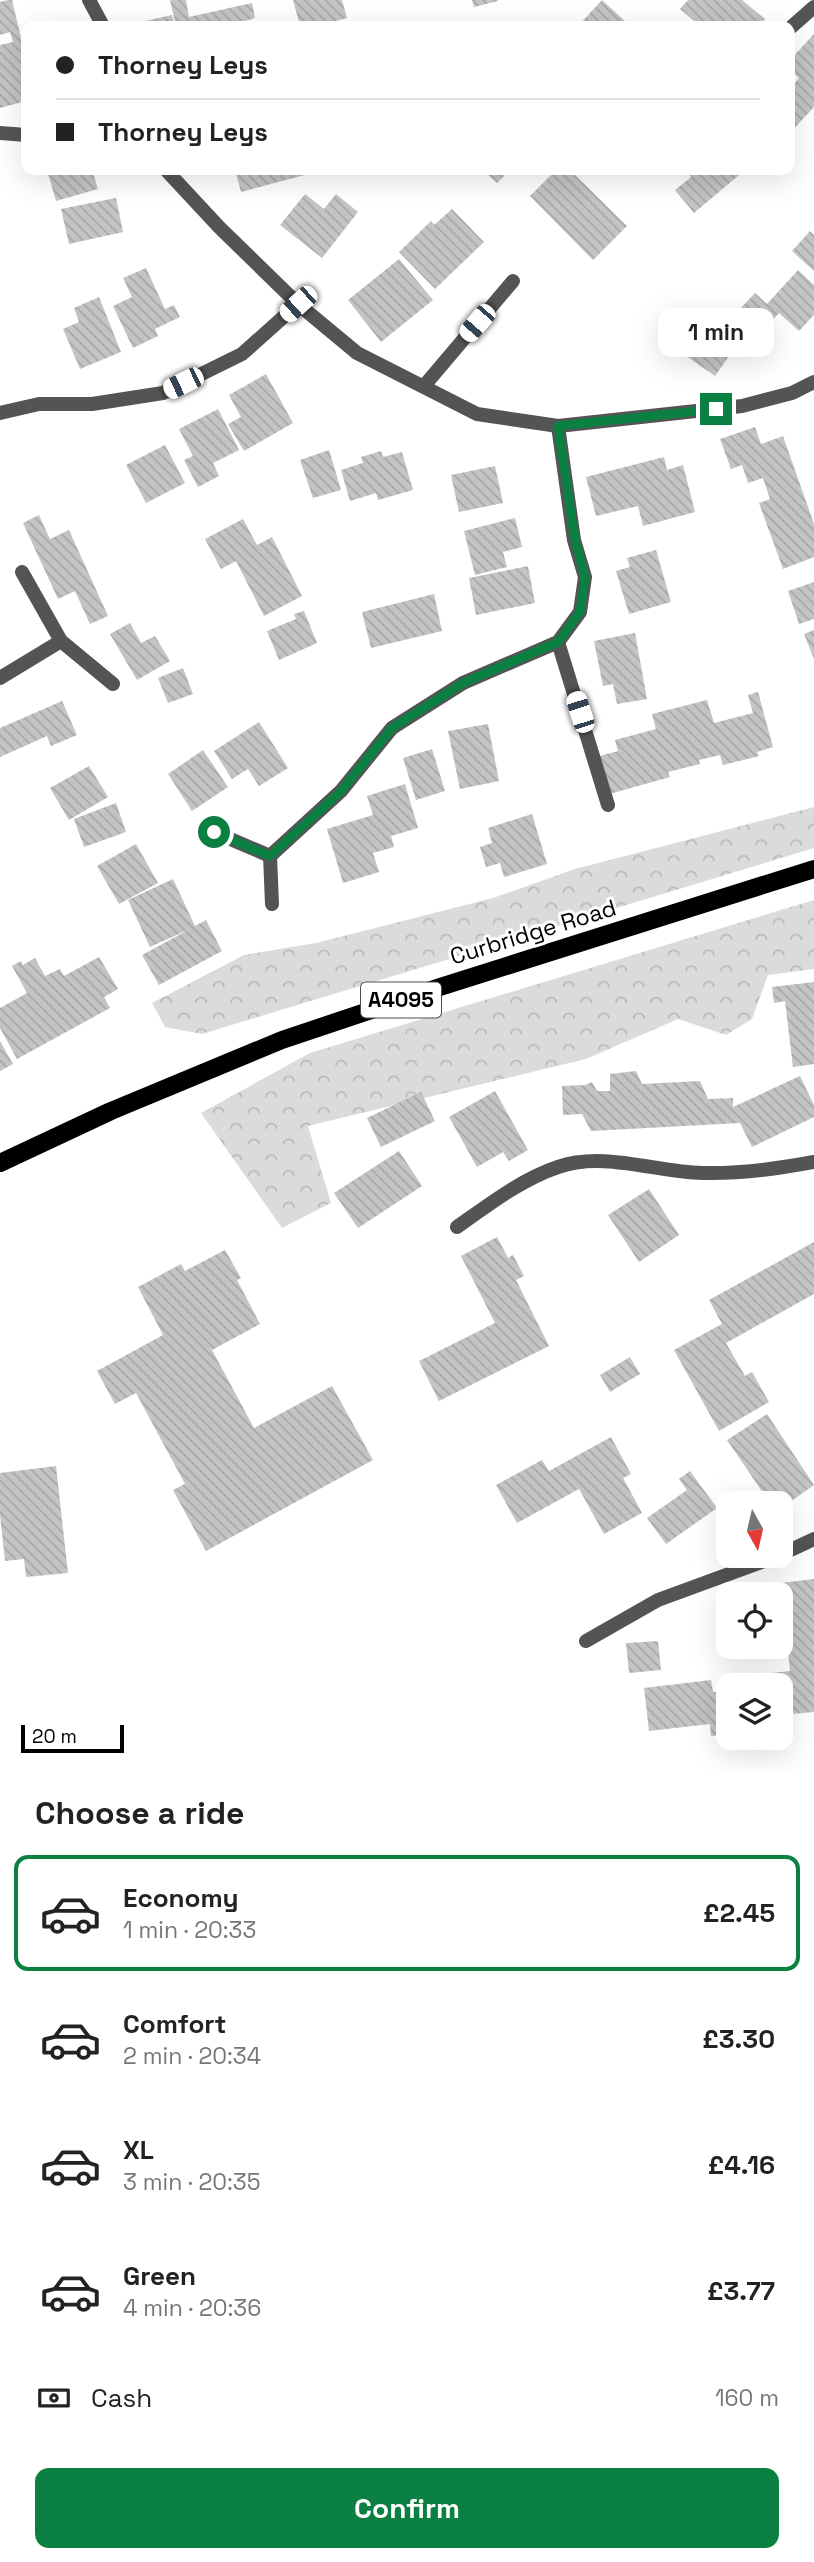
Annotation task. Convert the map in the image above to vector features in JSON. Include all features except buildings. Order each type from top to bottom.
[{"type":"main road","name":"Curbridge Road","points":[[0,1163],[111,1111],[282,1040],[440,986],[814,869]]},
{"type":"street","points":[[89,0],[100,21]]},
{"type":"street","points":[[795,24],[814,7]]},
{"type":"street","points":[[0,133],[21,135]]},
{"type":"street","points":[[171,175],[219,227],[298,304],[357,353],[477,414],[558,426],[742,406],[792,393],[814,382]]},
{"type":"street","points":[[424,386],[513,281]]},
{"type":"street","points":[[0,413],[39,404],[92,404],[163,393],[242,354],[298,304]]},
{"type":"street","points":[[272,904],[270,856],[341,791],[392,728],[463,683],[558,642],[580,612],[585,577],[575,540],[558,426]]},
{"type":"street","points":[[23,572],[61,641],[113,684]]},
{"type":"street","points":[[0,678],[61,641]]},
{"type":"street","points":[[558,642],[608,804]]},
{"type":"street","points":[[214,832],[270,856]]},
{"type":"street","points":[[457,1227],[491,1203],[559,1166],[582,1162],[612,1163],[700,1173],[741,1173],[814,1162]]},
{"type":"street","points":[[793,1549],[814,1539]]},
{"type":"street","points":[[586,1641],[658,1600],[744,1568]]},
{"type":"green space","points":[[814,807],[814,848],[202,1034],[165,1027],[152,1003],[244,955],[316,943],[493,898],[575,869]]},
{"type":"green space","points":[[814,900],[814,969],[768,975],[752,1019],[726,1035],[678,1019],[586,1059],[308,1126],[331,1203],[282,1228],[201,1113],[310,1053]]},
{"type":"route","points":[[214,832],[270,856],[341,791],[392,728],[463,683],[558,642],[580,612],[585,577],[575,540],[558,426],[716,409]]}]
